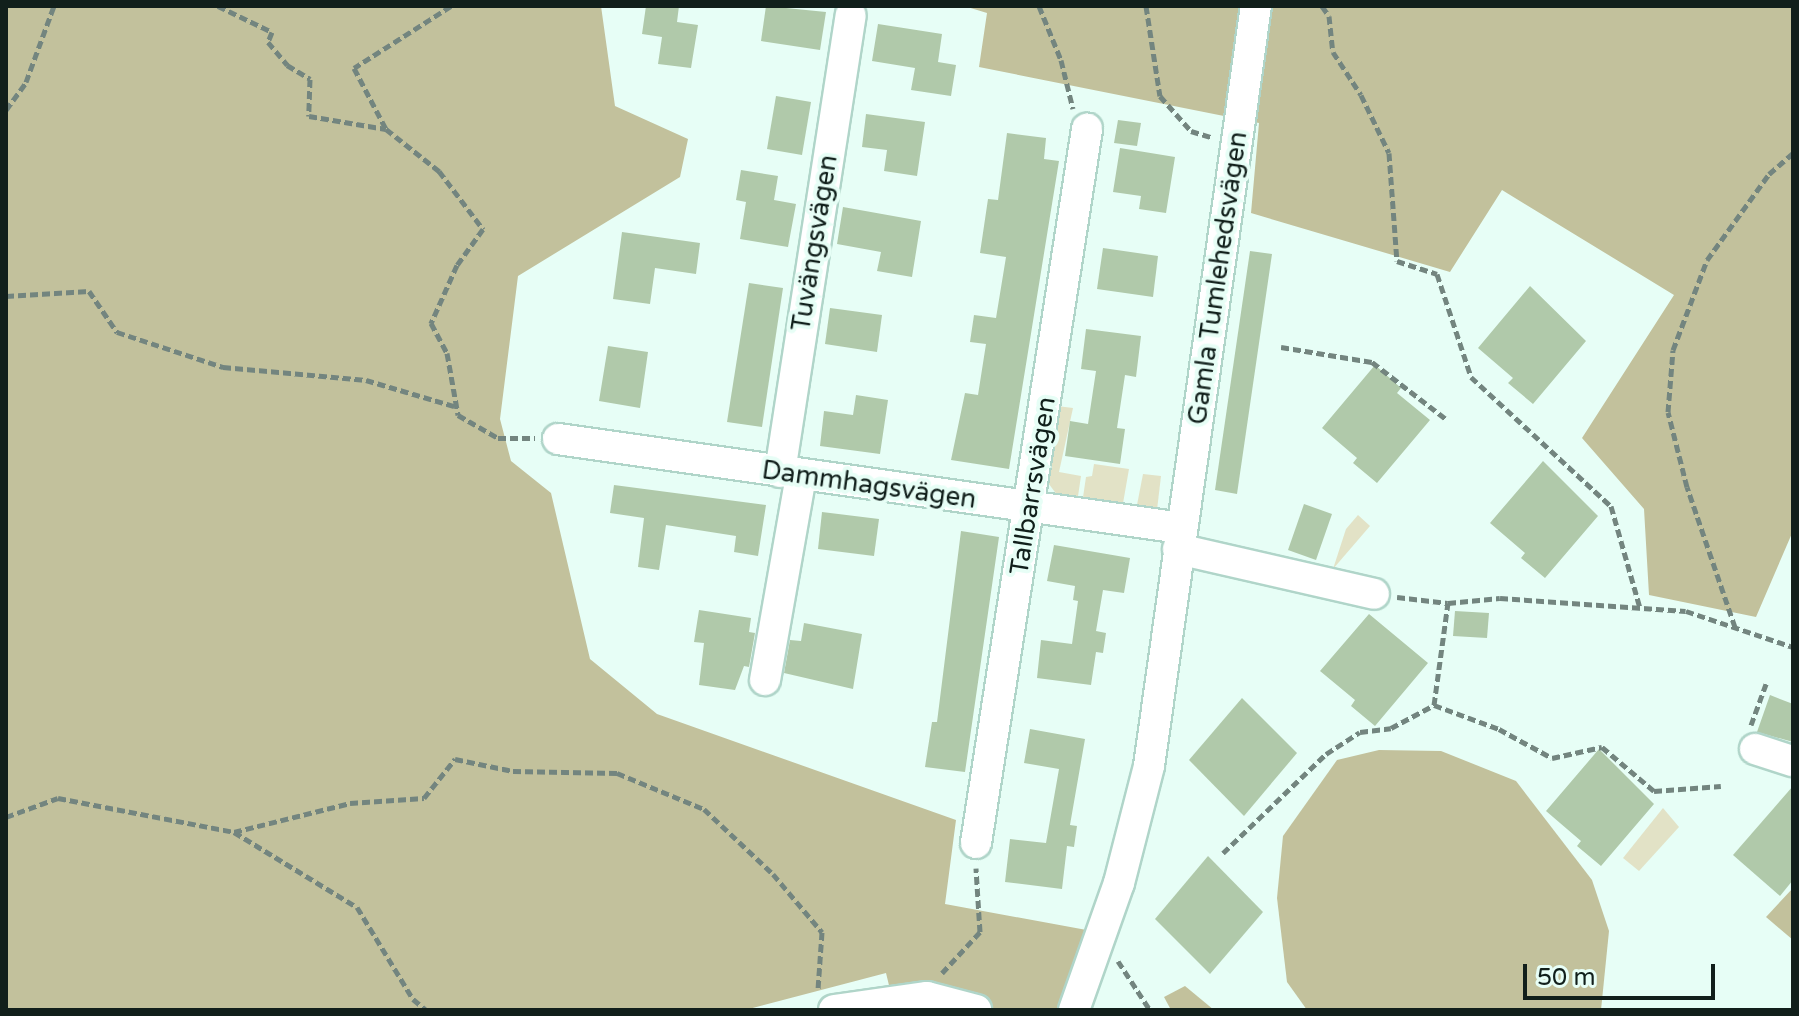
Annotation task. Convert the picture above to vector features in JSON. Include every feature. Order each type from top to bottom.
[{"type":"street","name":"Gamla Tumlehedsvägen","points":[[1074,1010],[1097,950],[1149,766],[1256,6]]},
{"type":"street","name":"Tuvängsvägen","points":[[765,680],[851,15]]},
{"type":"street","name":"Tallbarrsvägen","points":[[976,843],[1087,129]]},
{"type":"street","name":"Dammhagsvägen","points":[[558,439],[1030,508],[1179,539]]},
{"type":"street","points":[[1179,539],[1374,594]]},
{"type":"street","points":[[1755,749],[1793,761]]},
{"type":"street","points":[[826,1002],[927,997],[976,1010]]},
{"type":"path","points":[[6,110],[26,82],[54,6]]},
{"type":"path","points":[[218,6],[272,32],[268,42],[287,65],[310,79],[309,116],[386,129]]},
{"type":"path","points":[[451,6],[354,68],[386,129],[439,171],[483,229],[457,265],[431,323],[447,353],[454,406],[467,425],[498,438],[558,439]]},
{"type":"path","points":[[1039,6],[1061,60],[1073,108],[1087,129]]},
{"type":"path","points":[[1146,6],[1160,96],[1191,131],[1238,146]]},
{"type":"path","points":[[1322,6],[1329,16],[1333,52],[1361,95],[1389,153],[1397,261],[1437,274],[1471,377],[1611,506],[1640,608]]},
{"type":"path","points":[[1735,627],[1687,487],[1668,412],[1673,350],[1707,260],[1769,174],[1793,153]]},
{"type":"path","points":[[6,296],[89,291],[117,332],[223,367],[366,380],[454,406]]},
{"type":"path","points":[[1281,347],[1376,364],[1446,419]]},
{"type":"path","points":[[1374,594],[1448,603],[1500,598],[1686,611],[1793,647]]},
{"type":"path","points":[[1434,705],[1448,603]]},
{"type":"path","points":[[1755,749],[1748,733],[1766,684]]},
{"type":"path","points":[[1223,853],[1326,754],[1360,732],[1391,728],[1434,705],[1499,729],[1552,758],[1602,747],[1654,791],[1721,786]]},
{"type":"path","points":[[234,832],[350,803],[424,798],[455,759],[513,771],[617,773],[704,809],[773,874],[822,932],[826,1002]]},
{"type":"path","points":[[6,817],[58,798],[234,832],[357,907],[413,999],[426,1010]]},
{"type":"path","points":[[927,997],[948,962],[970,948],[980,932],[976,843]]},
{"type":"path","points":[[1097,950],[1124,964],[1150,1010]]},
{"type":"green space","points":[[6,6],[601,6],[615,106],[688,139],[680,177],[518,276],[500,419],[511,461],[551,493],[590,659],[657,714],[956,820],[945,904],[1092,931],[1061,1010],[895,1010],[886,973],[745,1010],[6,1010]]},
{"type":"green space","points":[[964,6],[1793,6],[1793,531],[1756,617],[1649,595],[1644,509],[1582,438],[1674,295],[1502,190],[1450,272],[1251,213],[1259,123],[979,67],[987,13]]},
{"type":"green space","points":[[1057,406],[1073,408],[1059,472],[1081,476],[1077,503],[1060,499],[1046,480]]},
{"type":"green space","points":[[1094,464],[1129,469],[1122,509],[1082,504],[1086,477],[1092,476]]},
{"type":"green space","points":[[1143,474],[1161,476],[1157,510],[1137,505]]},
{"type":"green space","points":[[1358,515],[1370,526],[1333,569],[1346,529]]},
{"type":"green space","points":[[1379,750],[1441,751],[1516,781],[1592,880],[1609,931],[1601,1010],[1307,1010],[1287,982],[1277,898],[1283,836],[1337,760]]},
{"type":"green space","points":[[1663,808],[1679,827],[1639,871],[1623,858]]},
{"type":"green space","points":[[1793,888],[1793,940],[1766,917]]},
{"type":"green space","points":[[1185,986],[1214,1010],[1171,1010],[1164,997]]},
{"type":"building","points":[[646,6],[679,6],[677,22],[698,25],[691,68],[658,64],[662,37],[642,34]]},
{"type":"building","points":[[766,6],[826,12],[820,50],[761,41]]},
{"type":"building","points":[[878,24],[942,34],[938,62],[956,65],[951,96],[911,90],[915,68],[872,61]]},
{"type":"building","points":[[776,96],[811,102],[802,155],[767,149]]},
{"type":"building","points":[[866,114],[925,122],[917,176],[884,171],[887,150],[862,147]]},
{"type":"building","points":[[1118,120],[1141,123],[1137,146],[1114,143]]},
{"type":"building","points":[[1007,133],[1046,138],[1044,159],[1059,161],[1009,469],[951,460],[965,393],[978,395],[986,344],[970,342],[974,315],[996,318],[1006,257],[980,253],[988,199],[998,200]]},
{"type":"building","points":[[1120,148],[1175,157],[1166,213],[1139,209],[1141,196],[1113,192]]},
{"type":"building","points":[[741,170],[778,176],[774,200],[796,204],[788,247],[740,239],[746,202],[736,200]]},
{"type":"building","points":[[843,207],[921,221],[912,277],[877,271],[881,252],[837,244]]},
{"type":"building","points":[[622,232],[700,243],[696,274],[655,268],[650,304],[613,299]]},
{"type":"building","points":[[1103,248],[1158,256],[1153,297],[1097,289]]},
{"type":"building","points":[[1250,251],[1272,254],[1237,494],[1215,490]]},
{"type":"building","points":[[749,283],[783,288],[762,427],[727,422]]},
{"type":"building","points":[[1530,286],[1586,341],[1533,404],[1508,383],[1513,378],[1478,348]]},
{"type":"building","points":[[830,308],[882,315],[877,352],[825,344]]},
{"type":"building","points":[[1086,329],[1141,336],[1136,377],[1125,375],[1117,428],[1125,429],[1120,464],[1065,456],[1070,421],[1088,424],[1096,371],[1081,369]]},
{"type":"building","points":[[608,346],[648,352],[640,408],[599,401]]},
{"type":"building","points":[[1375,365],[1401,388],[1397,393],[1430,420],[1377,483],[1353,463],[1357,458],[1322,428]]},
{"type":"building","points":[[856,395],[888,400],[880,454],[820,446],[824,411],[853,415]]},
{"type":"building","points":[[1543,461],[1598,516],[1545,578],[1521,558],[1525,553],[1490,523]]},
{"type":"building","points":[[614,485],[766,505],[758,556],[734,552],[736,536],[666,525],[659,570],[638,567],[644,518],[610,513]]},
{"type":"building","points":[[1304,504],[1332,514],[1316,560],[1288,550]]},
{"type":"building","points":[[822,512],[879,519],[874,556],[818,549]]},
{"type":"building","points":[[961,531],[999,537],[965,772],[925,767],[932,722],[937,722]]},
{"type":"building","points":[[1054,545],[1130,558],[1124,593],[1103,590],[1096,631],[1106,633],[1103,653],[1096,652],[1091,685],[1037,678],[1041,640],[1072,644],[1078,601],[1073,600],[1075,586],[1047,581]]},
{"type":"building","points":[[699,610],[751,618],[749,632],[755,633],[749,667],[744,666],[735,690],[699,685],[704,643],[694,642]]},
{"type":"building","points":[[1455,611],[1489,613],[1487,638],[1453,636]]},
{"type":"building","points":[[1369,614],[1428,663],[1375,726],[1351,706],[1355,700],[1320,671]]},
{"type":"building","points":[[804,623],[862,634],[853,689],[784,673],[790,640],[801,641]]},
{"type":"building","points":[[1770,695],[1793,704],[1793,742],[1757,732]]},
{"type":"building","points":[[1242,698],[1297,753],[1244,816],[1189,760]]},
{"type":"building","points":[[1030,729],[1085,739],[1070,825],[1077,826],[1074,847],[1067,846],[1062,889],[1005,882],[1010,839],[1046,843],[1059,769],[1024,763]]},
{"type":"building","points":[[1599,749],[1654,804],[1601,866],[1577,846],[1581,841],[1546,811]]},
{"type":"building","points":[[1793,786],[1793,880],[1780,896],[1733,855]]},
{"type":"building","points":[[1208,856],[1263,912],[1210,974],[1155,919]]}]
